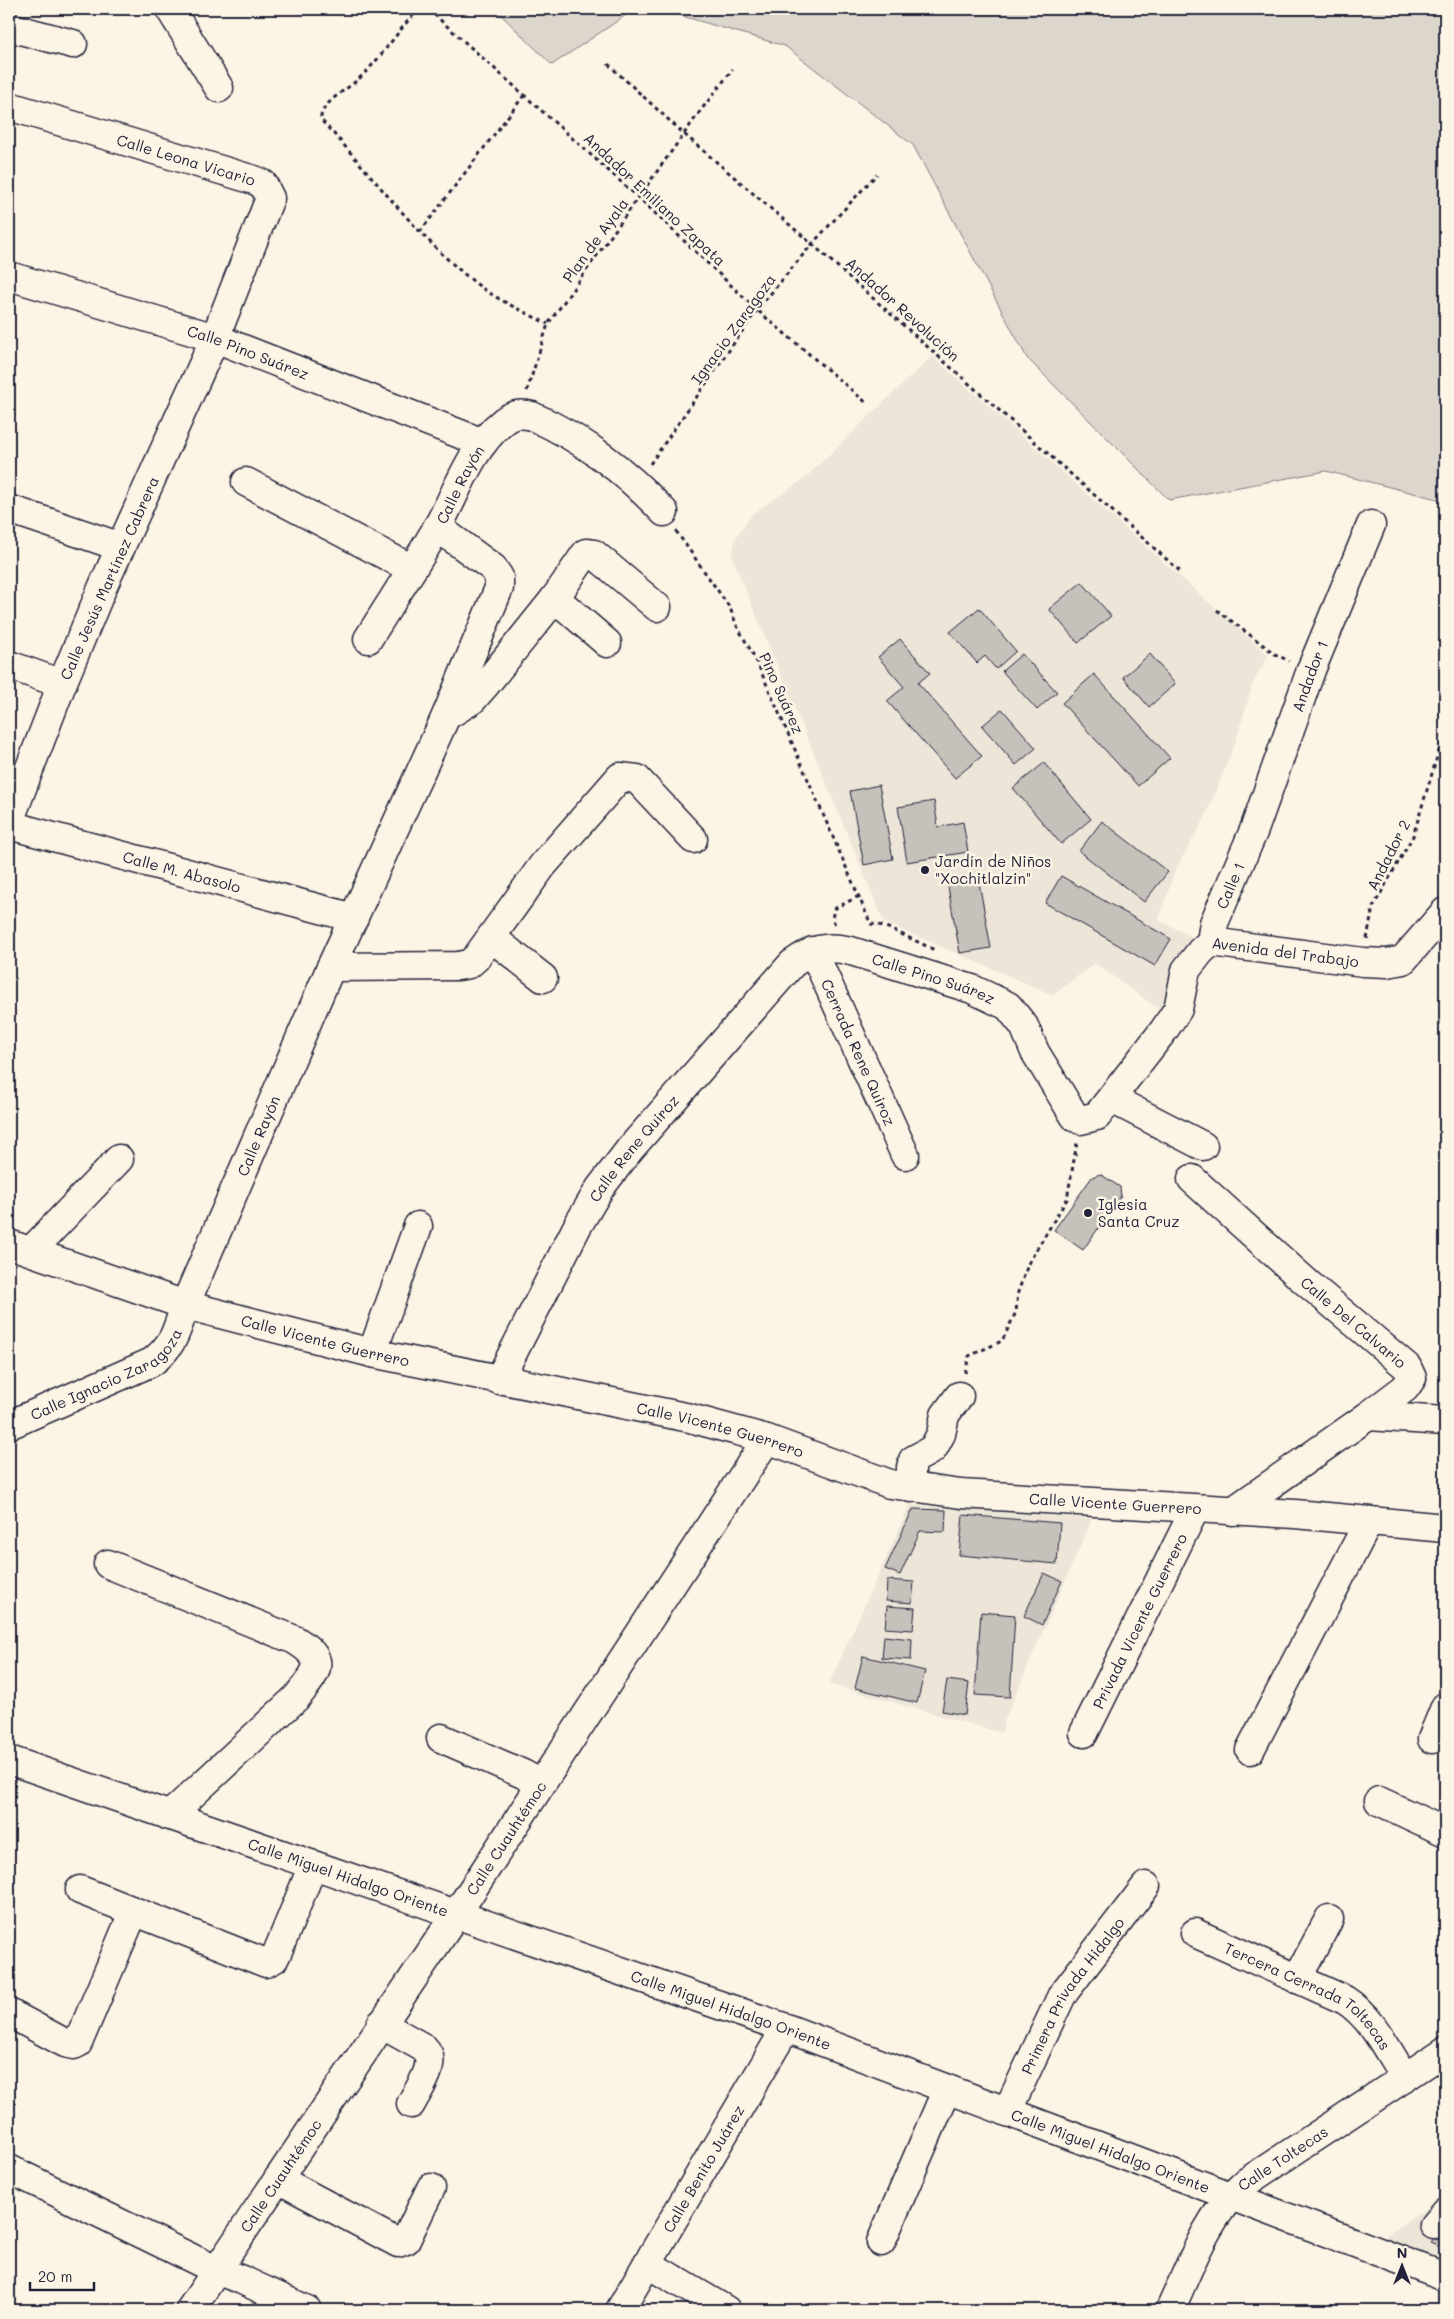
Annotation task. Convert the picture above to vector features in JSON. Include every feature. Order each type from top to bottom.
[{"type":"street","points":[[170,9],[219,88]]},
{"type":"street","points":[[9,27],[73,44]]},
{"type":"street","name":"Calle Leona Vicario","points":[[9,106],[263,184],[268,191],[269,205],[215,338]]},
{"type":"street","name":"Calle Pino Suárez","points":[[9,276],[215,338],[483,443]]},
{"type":"street","name":"Calle Jesús Martínez Cabrera","points":[[9,823],[62,684],[215,338]]},
{"type":"street","points":[[524,414],[538,418],[580,439],[636,483],[664,512]]},
{"type":"street","name":"Calle Rayón","points":[[186,1305],[331,967],[446,716],[499,588],[500,581],[493,568],[437,528],[469,464],[483,443],[502,422],[511,416],[524,414]]},
{"type":"street","points":[[246,482],[412,568]]},
{"type":"street","points":[[9,509],[121,547]]},
{"type":"street","name":"Andador 1","points":[[1254,830],[1311,670],[1371,525]]},
{"type":"street","points":[[368,639],[437,528]]},
{"type":"street","points":[[446,716],[472,700],[555,598],[584,555],[592,553],[657,607]]},
{"type":"street","points":[[555,598],[607,644]]},
{"type":"street","points":[[9,665],[62,684]]},
{"type":"street","points":[[331,967],[458,966],[469,964],[492,938],[543,865],[620,777],[632,776],[637,779],[693,839]]},
{"type":"street","name":"Calle M. Abasolo","points":[[9,823],[354,918]]},
{"type":"street","name":"Calle 1","points":[[1211,942],[1214,923],[1254,830]]},
{"type":"street","name":"Avenida del Trabajo","points":[[1081,1120],[1097,1116],[1112,1099],[1178,1008],[1186,970],[1201,950],[1211,942],[1363,962],[1387,963],[1404,960],[1445,912]]},
{"type":"street","points":[[492,938],[543,978]]},
{"type":"street","name":"Calle Pino Suárez","points":[[813,950],[836,947],[852,951],[972,989],[1008,1006],[1024,1026],[1035,1052],[1067,1108],[1074,1117],[1081,1120]]},
{"type":"street","name":"Cerrada Rene Quiroz","points":[[813,950],[905,1155]]},
{"type":"street","name":"Calle Rene Quiroz","points":[[499,1380],[578,1225],[600,1188],[630,1149],[792,964],[813,950]]},
{"type":"street","points":[[1112,1099],[1203,1146]]},
{"type":"street","points":[[20,1247],[119,1159]]},
{"type":"street","name":"Calle Del Calvario","points":[[1192,1179],[1306,1282],[1406,1367],[1412,1378],[1410,1383],[1368,1416],[1233,1511]]},
{"type":"street","points":[[372,1353],[418,1226]]},
{"type":"street","name":"Calle Vicente Guerrero","points":[[20,1247],[186,1305],[372,1353],[690,1418],[767,1439],[890,1484],[910,1488],[1445,1528]]},
{"type":"street","name":"Calle Ignacio Zaragoza","points":[[9,1425],[152,1362],[166,1351],[174,1338],[186,1305]]},
{"type":"street","points":[[910,1488],[910,1467],[913,1460],[933,1449],[941,1434],[945,1415],[960,1396]]},
{"type":"street","points":[[1368,1416],[1445,1422]]},
{"type":"street","name":"Calle Cuauhtémoc","points":[[190,2310],[455,1916],[767,1439]]},
{"type":"street","name":"Privada Vicente Guerrero","points":[[1084,1733],[1195,1510]]},
{"type":"street","points":[[1250,1750],[1369,1521]]},
{"type":"street","points":[[108,1564],[295,1640],[308,1648],[316,1657],[318,1664],[314,1676],[297,1697],[169,1816]]},
{"type":"street","points":[[1432,1739],[1445,1707]]},
{"type":"street","points":[[441,1738],[523,1774],[541,1784]]},
{"type":"street","name":"Calle Miguel Hidalgo Oriente","points":[[9,1760],[455,1916],[786,2028],[1445,2277]]},
{"type":"street","points":[[1379,1801],[1445,1832]]},
{"type":"street","points":[[80,1890],[133,1913],[259,1961],[270,1962],[277,1953],[313,1865]]},
{"type":"street","name":"Primera Privada Hidalgo","points":[[1007,2112],[1062,1996],[1146,1886]]},
{"type":"street","points":[[9,2013],[65,2043],[74,2045],[78,2043],[133,1913]]},
{"type":"street","points":[[1297,1979],[1329,1919]]},
{"type":"street","name":"Tercera Cerrada Toltecas","points":[[1194,1932],[1345,2000],[1358,2008],[1366,2017],[1405,2078]]},
{"type":"street","points":[[381,2024],[424,2048],[429,2054],[430,2064],[411,2104]]},
{"type":"street","name":"Calle Benito Juárez","points":[[620,2310],[786,2028]]},
{"type":"street","name":"Calle Toltecas","points":[[1170,2310],[1213,2220],[1230,2196],[1242,2185],[1445,2051]]},
{"type":"street","points":[[881,2242],[947,2088]]},
{"type":"street","points":[[9,2169],[216,2270],[307,2310]]},
{"type":"street","points":[[278,2179],[398,2243],[406,2240],[431,2188]]},
{"type":"street","points":[[648,2264],[726,2310]]},
{"type":"path","points":[[419,9],[402,26],[369,70],[323,109],[320,115],[321,120],[420,232],[479,286],[548,324]]},
{"type":"path","name":"Andador Emiliano Zapata","points":[[428,9],[639,198],[757,310],[868,404]]},
{"type":"path","name":"Andador Revolución","points":[[608,64],[684,134],[812,244],[1182,572]]},
{"type":"path","name":"Plan de Ayala","points":[[524,414],[528,381],[548,324],[684,134],[734,69]]},
{"type":"path","points":[[420,232],[524,94]]},
{"type":"path","name":"Ignacio Zaragoza","points":[[636,483],[757,310],[812,244],[877,174]]},
{"type":"path","name":"Pino Suárez","points":[[664,512],[730,608],[737,626],[756,660],[869,920],[871,924],[877,924]]},
{"type":"path","points":[[1217,610],[1275,654],[1311,670]]},
{"type":"path","name":"Andador 2","points":[[1363,962],[1373,907],[1413,836],[1445,730]]},
{"type":"path","points":[[852,951],[832,919],[832,913],[834,909],[859,896]]},
{"type":"path","points":[[960,1396],[968,1356],[1002,1341],[1016,1312],[1018,1292],[1029,1262],[1067,1199],[1081,1120]]},
{"type":"shaded area","points":[[495,9],[635,9],[552,65]]},
{"type":"shaded area","points":[[658,9],[1445,9],[1445,501],[1326,471],[1169,500],[1027,358],[913,145],[785,46]]},
{"type":"shaded area","points":[[932,356],[1268,655],[1253,683],[1236,741],[1204,820],[1175,870],[1159,920],[1196,939],[1163,1012],[1095,963],[1053,995],[884,922],[732,557],[736,537],[753,513],[803,480]]},
{"type":"shaded area","points":[[910,1505],[1092,1519],[1005,1719],[1002,1733],[829,1684]]},
{"type":"shaded area","points":[[1445,2195],[1445,2261],[1383,2238]]},
{"type":"building","points":[[1082,582],[1111,616],[1078,643],[1049,609]]},
{"type":"building","points":[[979,608],[1016,651],[996,669],[985,656],[977,663],[950,632]]},
{"type":"building","points":[[900,639],[930,673],[918,683],[982,756],[955,778],[887,701],[904,687],[878,657]]},
{"type":"building","points":[[1022,654],[1057,692],[1037,710],[1002,671]]},
{"type":"building","points":[[1150,654],[1175,684],[1149,707],[1123,677]]},
{"type":"building","points":[[1094,674],[1170,758],[1138,786],[1062,703]]},
{"type":"building","points":[[1002,709],[1036,748],[1016,765],[982,726]]},
{"type":"building","points":[[1044,763],[1091,819],[1061,844],[1013,788]]},
{"type":"building","points":[[879,785],[893,859],[864,865],[850,791]]},
{"type":"building","points":[[934,801],[938,827],[963,822],[968,852],[907,862],[898,807]]},
{"type":"building","points":[[1102,821],[1168,872],[1144,902],[1079,851]]},
{"type":"building","points":[[1061,876],[1171,939],[1155,966],[1045,903]]},
{"type":"building","points":[[978,877],[991,948],[960,953],[947,882]]},
{"type":"building","name":"Iglesia Santa Cruz","points":[[1100,1174],[1120,1187],[1121,1196],[1083,1250],[1054,1230],[1092,1177]]},
{"type":"building","points":[[913,1509],[946,1510],[945,1532],[920,1531],[900,1575],[885,1569]]},
{"type":"building","points":[[963,1515],[1060,1523],[1057,1564],[959,1555]]},
{"type":"building","points":[[1044,1573],[1062,1581],[1042,1625],[1024,1616]]},
{"type":"building","points":[[887,1580],[914,1582],[912,1603],[886,1601]]},
{"type":"building","points":[[887,1606],[915,1608],[913,1630],[885,1628]]},
{"type":"building","points":[[981,1612],[1015,1615],[1010,1697],[975,1695]]},
{"type":"building","points":[[884,1636],[912,1639],[911,1660],[882,1658]]},
{"type":"building","points":[[863,1656],[925,1671],[917,1703],[855,1688]]},
{"type":"building","points":[[947,1680],[969,1683],[965,1715],[942,1711]]},
{"type":"building","points":[[1445,2227],[1445,2249],[1431,2243]]},
{"type":"place","name":"Jardín de Niños \"Xochitlalzin\"","points":[[925,870]]},
{"type":"place","name":"Iglesia Santa Cruz","points":[[1088,1213]]}]
